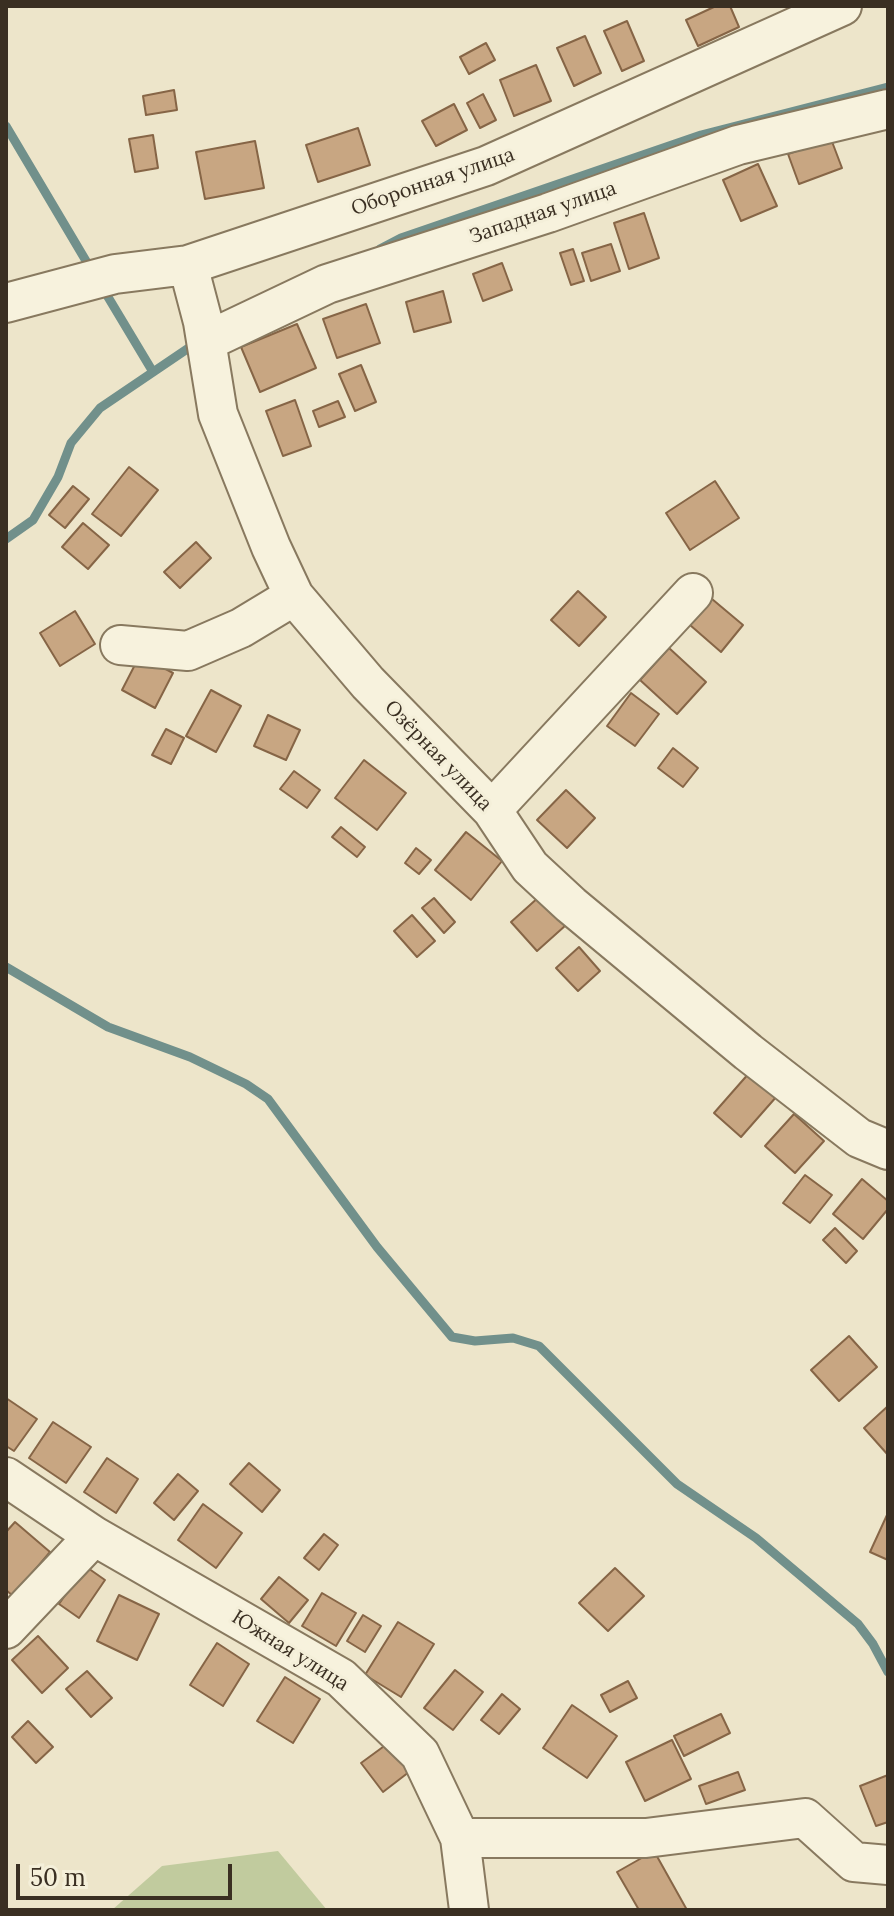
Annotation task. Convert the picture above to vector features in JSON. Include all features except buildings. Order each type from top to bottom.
[{"type":"street","name":"Оборонная улица","points":[[6,303],[100,277],[188,265],[486,166],[842,6]]},
{"type":"street","name":"Западная улица","points":[[205,332],[327,284],[548,213],[738,145],[888,109]]},
{"type":"street","name":"Озёрная улица","points":[[188,265],[205,332],[218,414],[294,596],[368,683],[492,810],[530,867],[571,905],[748,1052],[859,1138],[888,1150]]},
{"type":"street","points":[[492,810],[693,593]]},
{"type":"street","points":[[120,645],[188,651],[241,628],[294,596]]},
{"type":"street","name":"Южная улица","points":[[6,1477],[94,1536],[341,1678],[420,1754],[460,1838],[469,1910]]},
{"type":"street","points":[[6,1629],[94,1536]]},
{"type":"street","points":[[460,1838],[646,1838],[805,1818],[854,1862],[888,1865]]},
{"type":"green space","points":[[278,1851],[327,1910],[112,1910],[162,1866]]},
{"type":"waterway","points":[[380,249],[401,238],[701,135],[888,87]]},
{"type":"waterway","points":[[6,126],[92,271]]},
{"type":"waterway","points":[[102,287],[153,372]]},
{"type":"waterway","points":[[6,539],[33,520],[58,477],[71,443],[100,408],[196,343]]},
{"type":"waterway","points":[[6,967],[108,1027],[190,1057],[246,1084],[268,1099],[377,1247],[452,1337],[475,1341],[513,1338],[539,1346],[677,1484],[756,1538],[858,1624],[888,1672]]}]
